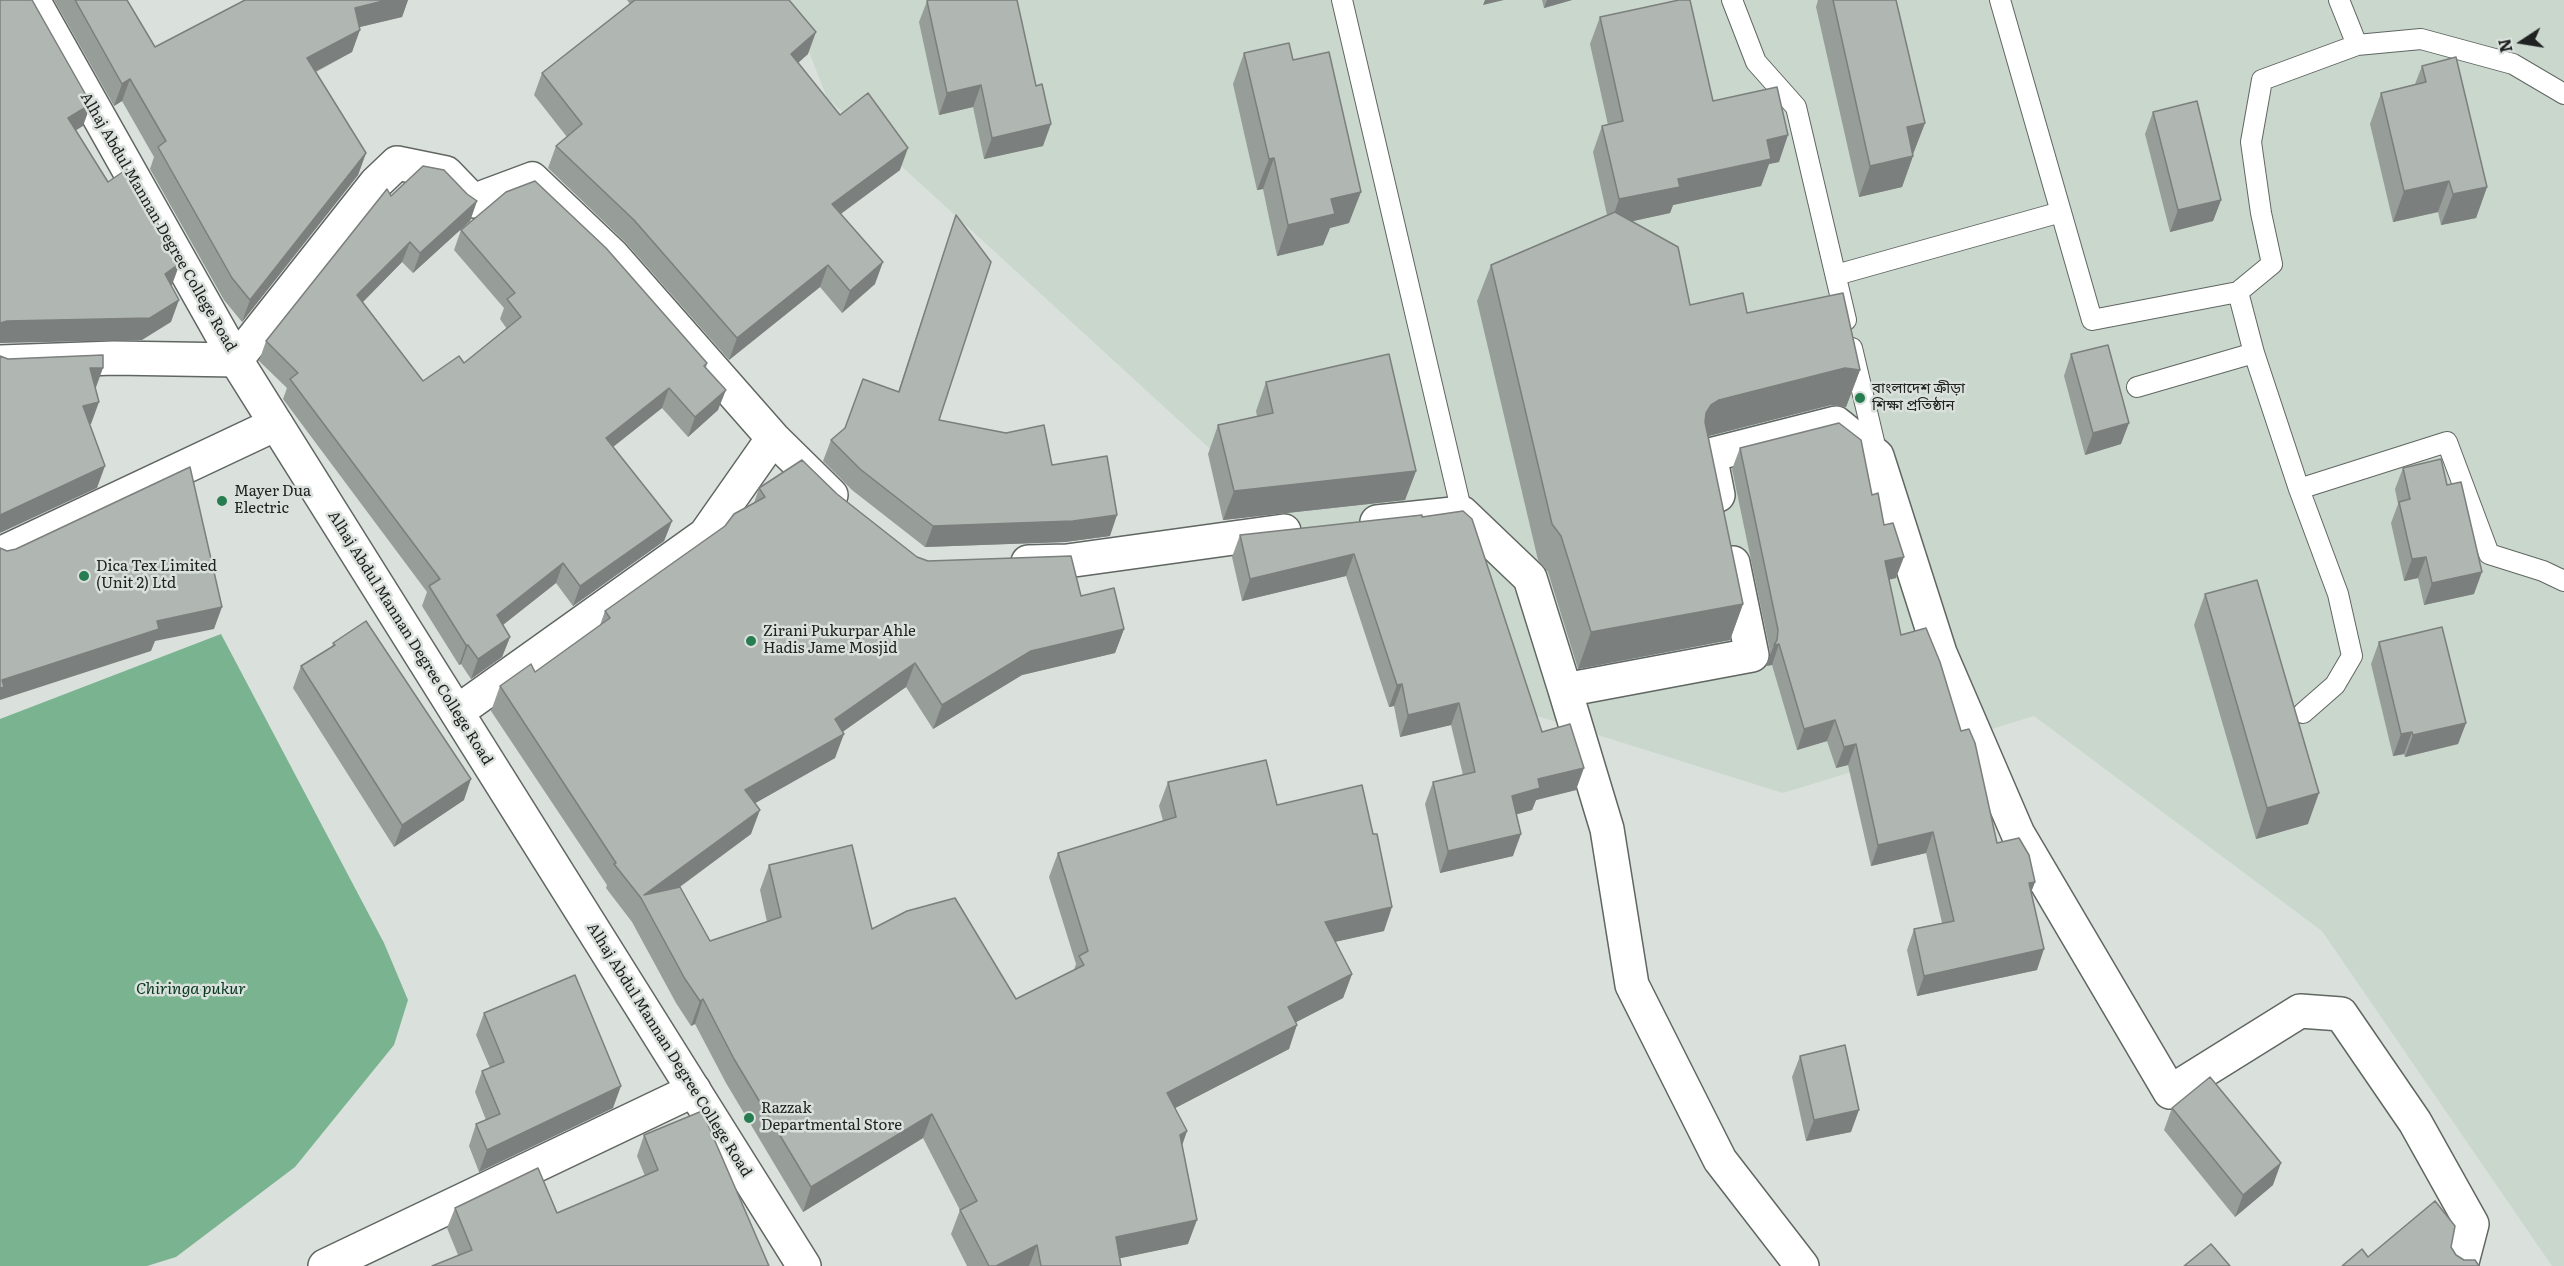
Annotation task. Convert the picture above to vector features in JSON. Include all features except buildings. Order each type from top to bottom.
[{"type":"street","name":"Alhaj Abdul Mannan Degree College Road","points":[[33,0],[236,360],[804,1266]]},
{"type":"street","points":[[0,362],[114,358],[236,360],[376,183],[397,163],[446,173],[473,201],[532,179],[612,255],[773,438],[840,504],[858,518]]},
{"type":"street","points":[[1565,690],[1752,656],[1710,454],[1836,423],[1877,456],[1940,653],[2018,834],[2170,1092],[2300,1011],[2341,1014],[2415,1122],[2472,1224],[2461,1266]]},
{"type":"street","points":[[0,554],[276,424]]},
{"type":"street","points":[[457,712],[705,535],[773,438]]},
{"type":"street","points":[[1347,525],[1462,513],[1530,578],[1607,829],[1632,985],[1720,1160],[1803,1266]]},
{"type":"street","points":[[999,563],[1067,561],[1312,528]]},
{"type":"street","points":[[325,1266],[694,1090]]},
{"type":"lane","points":[[1342,0],[1462,513]]},
{"type":"lane","points":[[1732,0],[1756,62],[1796,107],[1877,456]]},
{"type":"lane","points":[[2000,0],[2092,320],[2238,292],[2272,264],[2261,213],[2251,142],[2262,80],[2357,45],[2421,39],[2512,64],[2564,94]]},
{"type":"lane","points":[[2339,0],[2357,45]]},
{"type":"lane","points":[[1836,275],[2061,212]]},
{"type":"lane","points":[[2238,292],[2254,353],[2299,489],[2338,594],[2352,656],[2335,685],[2303,713]]},
{"type":"lane","points":[[2137,387],[2254,353]]},
{"type":"lane","points":[[2299,489],[2447,442],[2489,554],[2543,571],[2564,581]]},
{"type":"shaded area","name":"বাংলাদেশ ক্রীড়া শিক্ষা প্রতিষ্ঠান","points":[[789,0],[2564,0],[2564,1266],[2552,1266],[2322,931],[2034,716],[1783,793],[1483,699],[827,98]]},
{"type":"water","name":"Chiringa pukur","points":[[221,634],[384,943],[408,1000],[394,1045],[295,1167],[176,1257],[147,1266],[0,1266],[0,719]]},
{"type":"place","name":"বাংলাদেশ ক্রীড়া শিক্ষা প্রতিষ্ঠান","points":[[1860,398]]},
{"type":"place","name":"Mayer Dua Electric","points":[[222,501]]},
{"type":"place","name":"Dica Tex Limited (Unit 2) Ltd","points":[[84,576]]},
{"type":"place","name":"Zirani Pukurpar Ahle Hadis Jame Mosjid","points":[[751,641]]},
{"type":"place","name":"Razzak Departmental Store","points":[[749,1118]]}]
